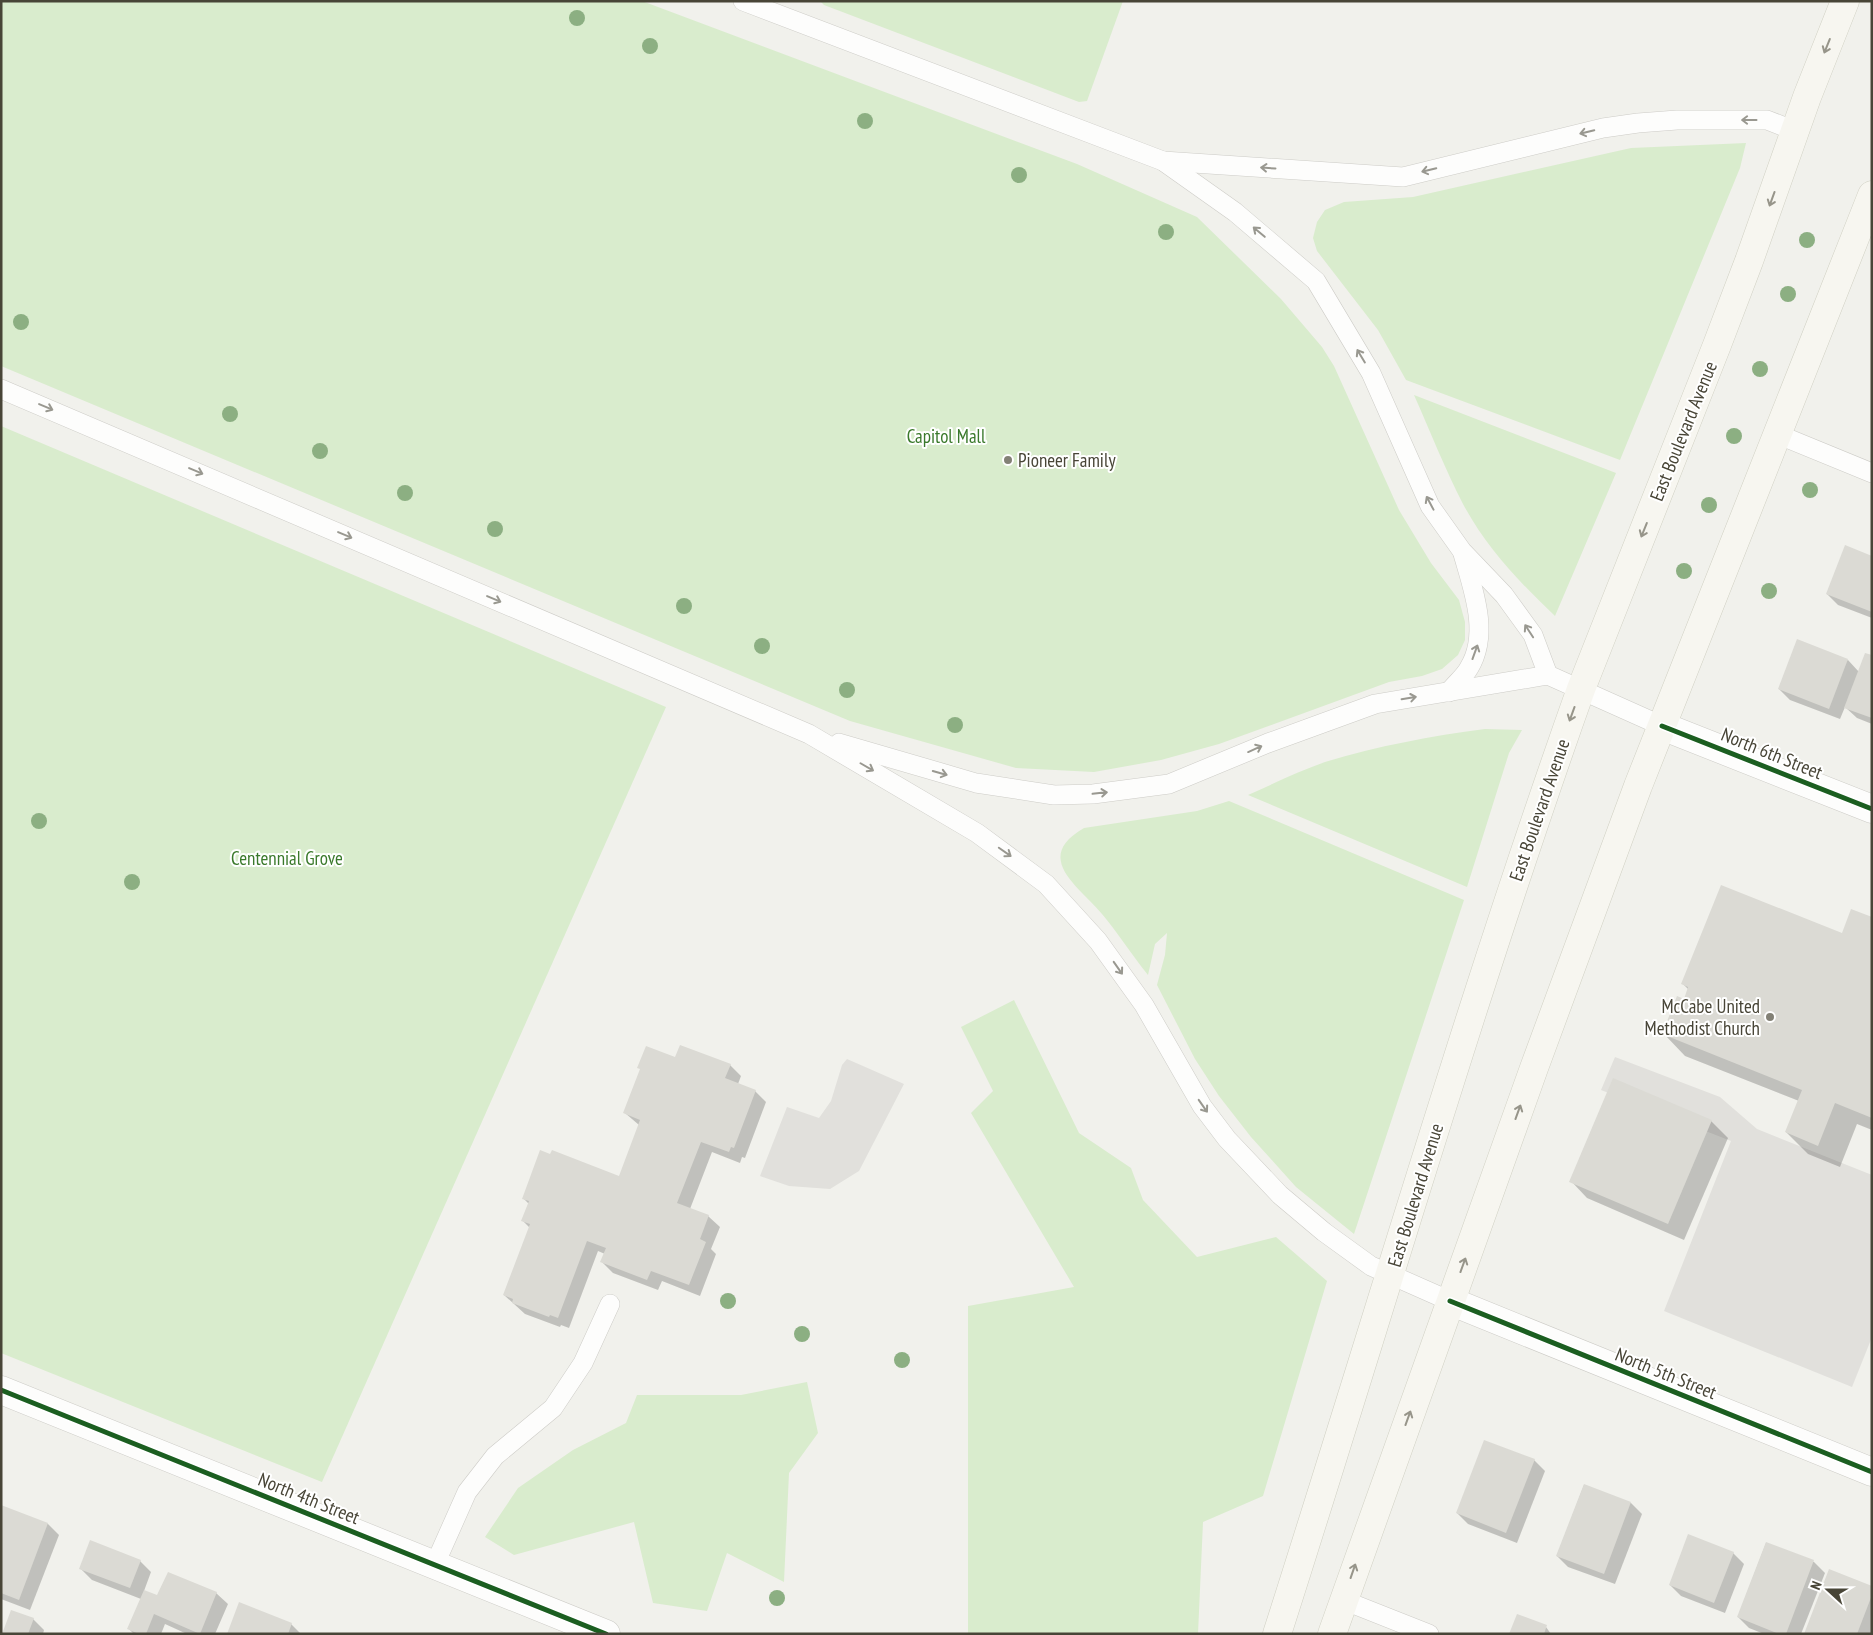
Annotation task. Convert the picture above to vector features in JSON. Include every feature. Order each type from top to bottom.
[{"type":"main road","name":"East Boulevard Avenue","points":[[1277,1634],[1506,910],[1581,689],[1739,289],[1795,131],[1845,1]]},
{"type":"main road","points":[[1332,1634],[1534,1068],[1662,726],[1872,195]]},
{"type":"street","name":"North 6th Street","points":[[1662,726],[1872,809]]},
{"type":"street","name":"North 5th Street","points":[[1450,1301],[1872,1472]]},
{"type":"street","name":"North 4th Street","points":[[1,1390],[606,1634]]},
{"type":"lane","points":[[743,1],[774,7],[1163,161],[1235,212],[1316,281],[1372,373],[1430,506],[1462,551],[1504,595],[1533,635],[1548,675]]},
{"type":"lane","points":[[1163,161],[1403,177],[1603,128],[1638,123],[1677,120],[1767,120],[1795,131]]},
{"type":"lane","points":[[1,388],[809,734],[976,783],[1054,795],[1093,794],[1169,784],[1268,743],[1376,704],[1548,675],[1662,726]]},
{"type":"lane","points":[[1777,434],[1872,473]]},
{"type":"lane","points":[[1449,692],[1470,668],[1478,643],[1477,603],[1462,551]]},
{"type":"lane","points":[[809,734],[978,833],[1046,884],[1098,941],[1144,1005],[1202,1106],[1228,1139],[1280,1195],[1324,1232],[1371,1266],[1450,1301]]},
{"type":"lane","points":[[435,1564],[467,1492],[495,1456],[552,1408],[583,1363],[610,1304]]},
{"type":"lane","points":[[1343,1600],[1429,1634]]},
{"type":"green space","name":"Capitol Mall","points":[[1,1],[642,1],[1077,164],[1197,217],[1281,299],[1322,347],[1334,366],[1399,510],[1431,563],[1459,600],[1465,622],[1465,640],[1458,655],[1442,669],[1422,676],[1389,682],[1219,744],[1161,760],[1094,772],[1016,768],[850,721],[1,366]]},
{"type":"green space","points":[[820,1],[1123,1],[1087,101],[1079,102],[824,5]]},
{"type":"green space","points":[[1746,143],[1740,168],[1620,460],[1406,380],[1378,330],[1317,251],[1313,238],[1317,222],[1325,210],[1344,202],[1413,197],[1631,148]]},
{"type":"green space","points":[[1414,395],[1616,473],[1555,616],[1504,564],[1472,520],[1450,477]]},
{"type":"green space","name":"Centennial Grove","points":[[1,426],[666,707],[322,1482],[1,1353]]},
{"type":"green space","points":[[1485,729],[1522,730],[1509,753],[1467,887],[1248,795],[1306,769],[1345,756],[1405,742]]},
{"type":"green space","points":[[1229,801],[1464,900],[1354,1234],[1296,1187],[1251,1137],[1219,1096],[1195,1059],[1157,985],[1165,955],[1167,933],[1155,944],[1148,975],[1102,914],[1072,882],[1065,872],[1061,861],[1062,850],[1069,839],[1084,828],[1197,811]]},
{"type":"green space","points":[[1014,1000],[1079,1133],[1131,1168],[1143,1200],[1197,1257],[1276,1237],[1327,1281],[1263,1496],[1203,1522],[1198,1634],[968,1634],[968,1306],[1074,1287],[971,1113],[993,1091],[961,1027]]},
{"type":"green space","points":[[807,1382],[818,1433],[789,1473],[784,1582],[727,1553],[707,1611],[653,1603],[634,1522],[514,1555],[485,1537],[518,1488],[573,1450],[626,1423],[637,1395],[741,1395]]},
{"type":"shaded area","points":[[1615,1057],[1720,1097],[1757,1129],[1872,1175],[1872,1337],[1852,1387],[1664,1311],[1731,1141],[1601,1090]]},
{"type":"shaded area","points":[[847,1059],[904,1084],[859,1171],[830,1189],[789,1186],[760,1176],[787,1107],[819,1118],[831,1101],[842,1065]]},
{"type":"building","points":[[1845,545],[1872,556],[1872,612],[1826,594]]},
{"type":"building","points":[[1797,639],[1848,659],[1829,709],[1778,689]]},
{"type":"building","points":[[1865,653],[1872,655],[1872,718],[1844,708]]},
{"type":"building","name":"McCabe United Methodist Church","points":[[1721,885],[1842,933],[1851,909],[1872,917],[1872,1118],[1835,1103],[1818,1146],[1785,1132],[1802,1090],[1662,1034],[1677,996],[1684,999],[1688,987],[1681,984]]},
{"type":"building","points":[[680,1045],[731,1064],[725,1078],[756,1090],[734,1148],[731,1147],[729,1152],[701,1142],[677,1203],[709,1215],[700,1239],[706,1242],[689,1285],[651,1271],[647,1280],[600,1262],[606,1248],[587,1241],[558,1318],[550,1315],[549,1317],[512,1303],[513,1299],[503,1295],[530,1224],[521,1221],[529,1201],[522,1199],[540,1150],[550,1154],[552,1150],[619,1176],[640,1120],[623,1113],[640,1069],[637,1068],[646,1046],[675,1057]]},
{"type":"building","points":[[1613,1078],[1712,1120],[1668,1224],[1569,1182]]},
{"type":"building","points":[[1484,1440],[1535,1459],[1506,1533],[1456,1513]]},
{"type":"building","points":[[1584,1484],[1631,1502],[1604,1574],[1556,1556]]},
{"type":"building","points":[[1,1505],[48,1523],[19,1600],[1,1593]]},
{"type":"building","points":[[1688,1534],[1734,1552],[1714,1603],[1669,1585]]},
{"type":"building","points":[[90,1540],[141,1560],[130,1588],[79,1569]]},
{"type":"building","points":[[1766,1542],[1814,1560],[1786,1634],[1779,1634],[1737,1617]]},
{"type":"building","points":[[1829,1569],[1872,1586],[1872,1595],[1857,1634],[1804,1634]]},
{"type":"building","points":[[168,1572],[217,1592],[200,1634],[154,1614],[146,1634],[139,1634],[127,1629],[144,1590],[157,1595]]},
{"type":"building","points":[[239,1602],[292,1623],[288,1634],[227,1634]]},
{"type":"building","points":[[11,1610],[34,1618],[28,1634],[2,1634]]},
{"type":"building","points":[[1517,1614],[1547,1625],[1544,1634],[1509,1634]]},
{"type":"cycle path","points":[[1662,726],[1872,809]]},
{"type":"cycle path","points":[[1450,1301],[1872,1472]]},
{"type":"cycle path","points":[[1,1390],[606,1634]]},
{"type":"place","name":"Pioneer Family","points":[[1008,460]]},
{"type":"place","name":"McCabe United Methodist Church","points":[[1770,1017]]}]
